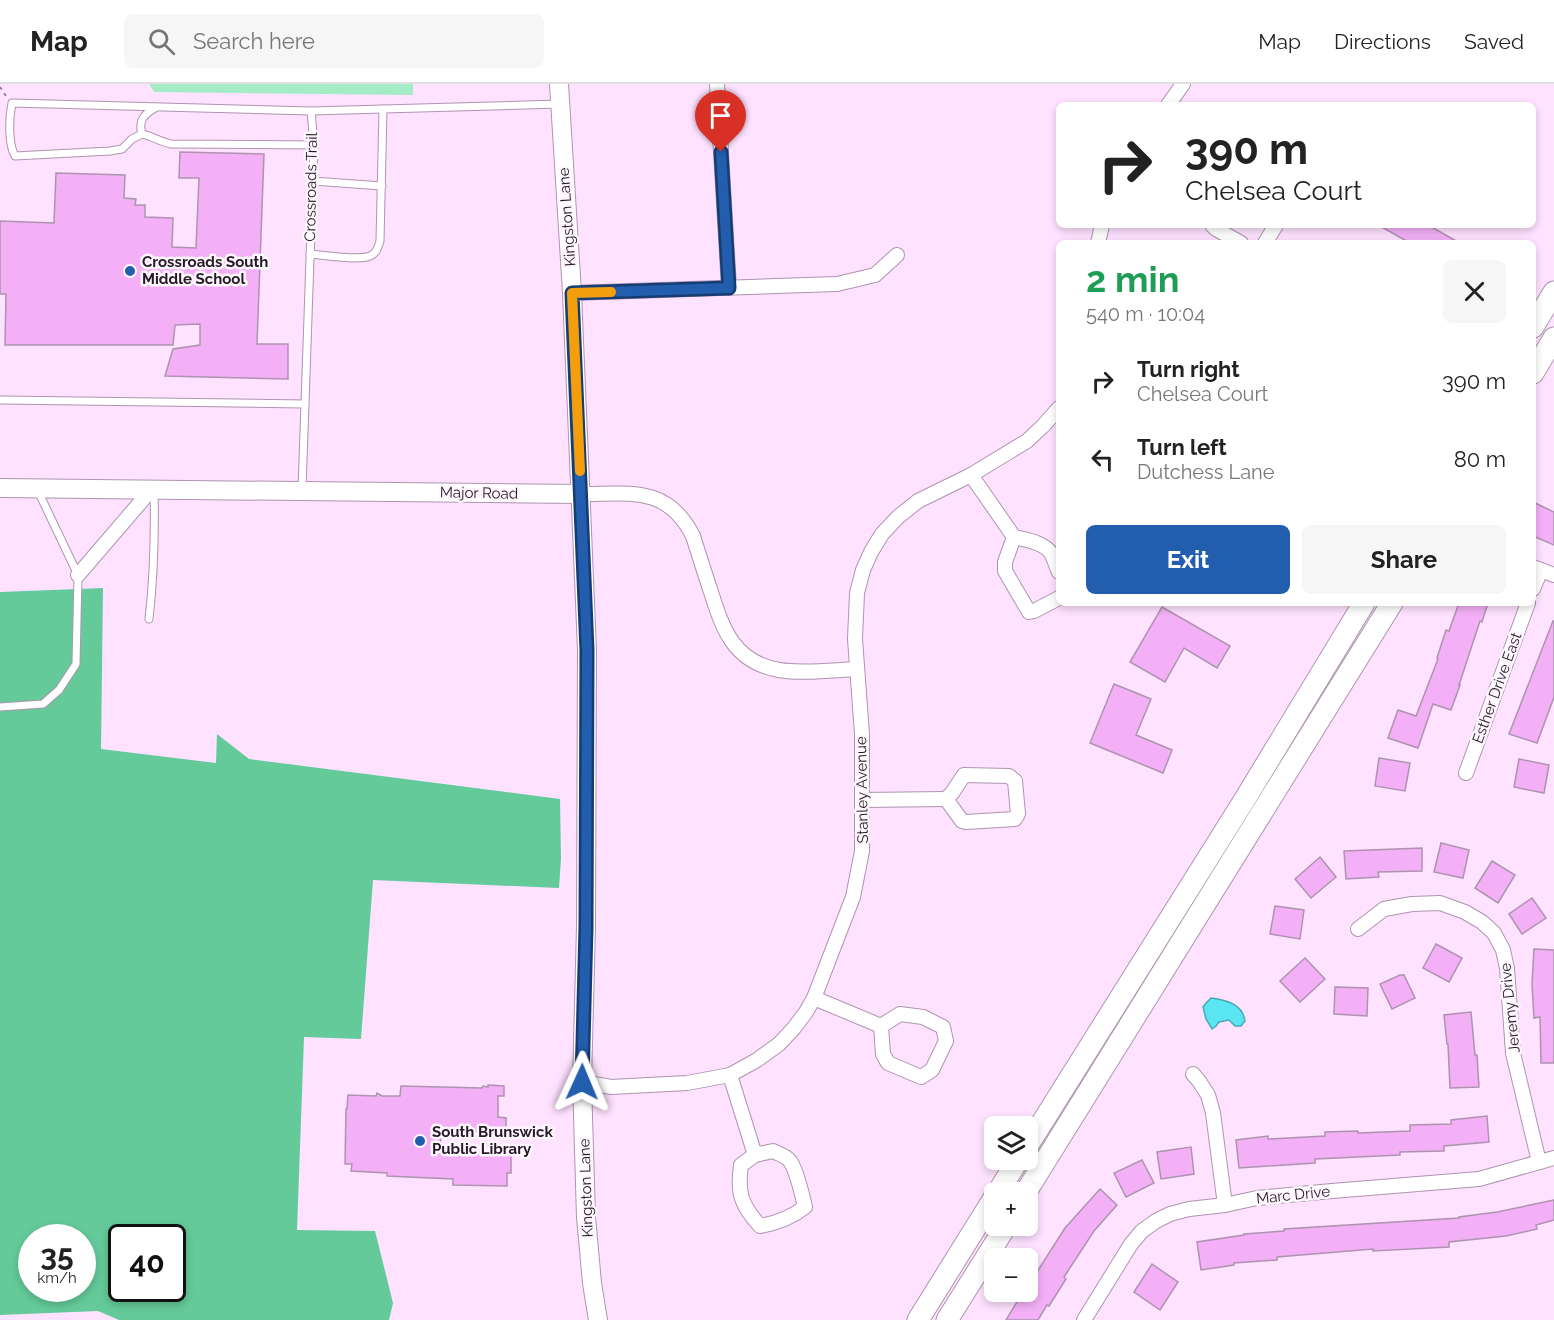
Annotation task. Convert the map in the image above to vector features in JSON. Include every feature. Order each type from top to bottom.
[{"type":"main road","points":[[1536,322],[1554,292]]},
{"type":"main road","points":[[1536,368],[1554,338]]},
{"type":"main road","points":[[1038,1129],[1245,799],[1362,606]]},
{"type":"main road","points":[[1032,1182],[1390,606]]},
{"type":"main road","points":[[918,1320],[984,1213]]},
{"type":"main road","points":[[947,1320],[1000,1236]]},
{"type":"street","name":"Kingston Lane","points":[[559,84],[572,293],[587,650],[586,927],[582,1082],[586,1216],[598,1320]]},
{"type":"street","points":[[717,84],[729,288]]},
{"type":"street","points":[[1169,102],[1182,84]]},
{"type":"street","points":[[1215,228],[1236,240]]},
{"type":"street","points":[[572,293],[837,284],[875,275],[897,255]]},
{"type":"street","name":"Stanley Avenue","points":[[582,1082],[611,1087],[687,1083],[730,1075],[779,1044],[806,1012],[814,998],[844,919],[855,887],[862,851],[861,734],[855,639],[857,593],[863,570],[882,534],[898,517],[918,501],[972,476],[1027,441],[1056,411]]},
{"type":"street","points":[[972,476],[1014,537],[1037,543],[1046,548],[1056,565]]},
{"type":"street","name":"Major Road","points":[[0,489],[641,494],[660,501],[678,513],[687,524],[721,623],[728,637],[738,649],[765,666],[780,670],[857,669]]},
{"type":"street","points":[[78,575],[153,490]]},
{"type":"street","points":[[1014,537],[1005,562],[1005,571],[1029,612],[1056,600]]},
{"type":"street","points":[[1536,584],[1543,571]]},
{"type":"street","name":"Esther Drive East","points":[[1466,773],[1527,606]]},
{"type":"street","points":[[862,800],[946,799],[964,775],[1009,776],[1014,781],[1018,814],[1015,819],[966,822],[962,821],[946,799]]},
{"type":"street","name":"Jeremy Drive","points":[[1359,929],[1384,909],[1412,903],[1440,903],[1465,912],[1482,922],[1494,933],[1505,959],[1513,1053],[1539,1162]]},
{"type":"street","points":[[814,998],[881,1026]]},
{"type":"street","points":[[900,1014],[923,1017],[943,1027],[945,1041],[932,1070],[921,1077],[888,1063],[883,1054],[881,1026],[900,1014]]},
{"type":"street","points":[[1193,1074],[1208,1095],[1213,1113],[1225,1205]]},
{"type":"street","points":[[730,1075],[755,1155]]},
{"type":"street","points":[[773,1151],[790,1161],[805,1207],[795,1215],[777,1223],[760,1226],[741,1199],[738,1182],[741,1165],[755,1155],[773,1151]]},
{"type":"street","name":"Marc Drive","points":[[1084,1320],[1131,1244],[1142,1231],[1170,1214],[1257,1198],[1479,1179],[1554,1158]]},
{"type":"lane","name":"Crossroads Trail","points":[[142,134],[132,139],[122,149],[110,152],[15,156],[11,150],[10,113],[12,103],[311,111],[314,145],[302,491]]},
{"type":"lane","points":[[311,111],[560,104]]},
{"type":"lane","points":[[158,107],[148,112],[142,119],[140,127],[142,134],[151,136],[160,142],[314,145]]},
{"type":"lane","points":[[310,254],[359,258],[371,256],[378,250],[383,109]]},
{"type":"lane","points":[[313,181],[382,186]]},
{"type":"lane","points":[[0,400],[305,404]]},
{"type":"lane","points":[[0,707],[43,704],[59,690],[76,664],[78,575],[36,489]]},
{"type":"lane","points":[[148,620],[153,590],[155,550],[153,490]]},
{"type":"green space","points":[[149,84],[413,84],[413,95],[154,92]]},
{"type":"green space","points":[[103,588],[101,749],[216,763],[217,734],[249,759],[560,799],[559,888],[373,880],[361,1039],[304,1037],[297,1230],[375,1231],[393,1303],[389,1320],[119,1320],[98,1311],[0,1315],[0,592]]},
{"type":"water","points":[[1211,998],[1233,1004],[1244,1015],[1245,1021],[1241,1026],[1235,1026],[1229,1020],[1219,1022],[1212,1029],[1203,1007]]},
{"type":"building","name":"Crossroads South Middle School","points":[[180,152],[264,154],[257,344],[288,344],[288,379],[165,376],[173,349],[200,345],[200,324],[175,325],[173,345],[5,345],[6,294],[0,294],[0,221],[54,223],[56,173],[125,175],[124,198],[136,199],[135,205],[145,205],[145,217],[173,218],[172,247],[196,248],[199,178],[179,178]]},
{"type":"building","points":[[1383,228],[1433,228],[1455,240],[1405,240]]},
{"type":"building","points":[[1536,503],[1554,512],[1554,545],[1536,537]]},
{"type":"building","points":[[1458,606],[1487,606],[1451,710],[1433,704],[1418,748],[1388,738],[1398,710],[1416,716],[1438,659],[1446,630],[1449,631]]},
{"type":"building","points":[[1162,607],[1230,646],[1217,668],[1184,648],[1165,682],[1130,662]]},
{"type":"building","points":[[1553,621],[1554,697],[1537,743],[1509,734]]},
{"type":"building","points":[[1114,684],[1151,699],[1136,735],[1172,750],[1163,773],[1090,743]]},
{"type":"building","points":[[1379,758],[1410,763],[1405,791],[1375,786]]},
{"type":"building","points":[[1519,759],[1549,765],[1544,793],[1514,787]]},
{"type":"building","points":[[1441,843],[1469,850],[1463,878],[1434,872]]},
{"type":"building","points":[[1422,848],[1422,871],[1378,872],[1379,877],[1346,879],[1344,851]]},
{"type":"building","points":[[1320,857],[1336,877],[1311,898],[1295,879]]},
{"type":"building","points":[[1492,861],[1515,875],[1498,903],[1475,888]]},
{"type":"building","points":[[1532,898],[1546,918],[1522,934],[1509,914]]},
{"type":"building","points":[[1275,906],[1304,910],[1300,939],[1270,934]]},
{"type":"building","points":[[1436,944],[1462,958],[1449,982],[1423,968]]},
{"type":"building","points":[[1534,949],[1554,950],[1554,1063],[1541,1063],[1540,1017],[1534,1018],[1532,984]]},
{"type":"building","points":[[1305,958],[1325,979],[1300,1002],[1280,981]]},
{"type":"building","points":[[1404,975],[1415,998],[1392,1009],[1380,984]]},
{"type":"building","points":[[1335,987],[1368,988],[1367,1016],[1334,1014]]},
{"type":"building","points":[[1471,1012],[1479,1087],[1450,1088],[1444,1015]]},
{"type":"building","name":"South Brunswick Public Library","points":[[488,1085],[504,1086],[504,1096],[498,1096],[498,1117],[506,1118],[506,1132],[441,1131],[440,1150],[511,1153],[511,1173],[507,1173],[507,1186],[453,1185],[453,1179],[387,1176],[387,1173],[351,1171],[352,1164],[345,1164],[348,1095],[376,1096],[377,1093],[382,1096],[400,1096],[401,1086],[482,1088]]},
{"type":"building","points":[[1487,1116],[1489,1142],[1444,1146],[1444,1151],[1315,1159],[1315,1163],[1239,1168],[1236,1140],[1268,1136],[1268,1139],[1325,1136],[1325,1132],[1410,1131],[1410,1125],[1451,1124],[1451,1120]]},
{"type":"building","points":[[1191,1147],[1194,1174],[1161,1179],[1157,1152]]},
{"type":"building","points":[[1142,1160],[1154,1183],[1126,1197],[1114,1173]]},
{"type":"building","points":[[1100,1189],[1117,1205],[1094,1231],[1064,1277],[1066,1279],[1038,1320],[1006,1320],[1017,1302],[1038,1302],[1038,1270],[1065,1228]]},
{"type":"building","points":[[1554,1200],[1554,1220],[1536,1225],[1537,1229],[1506,1236],[1449,1242],[1449,1247],[1373,1251],[1373,1249],[1277,1257],[1277,1260],[1234,1263],[1234,1265],[1201,1270],[1197,1242],[1244,1234],[1284,1231],[1284,1229],[1459,1218]]},
{"type":"building","points":[[1152,1264],[1178,1282],[1160,1310],[1134,1292]]},
{"type":"slow traffic","points":[[580,471],[572,293],[611,292]]},
{"type":"place","name":"Crossroads South Middle School","points":[[130,271]]},
{"type":"place","name":"South Brunswick Public Library","points":[[420,1141]]},
{"type":"route","points":[[582,1082],[586,927],[587,650],[572,293],[729,288],[721,152]]}]
